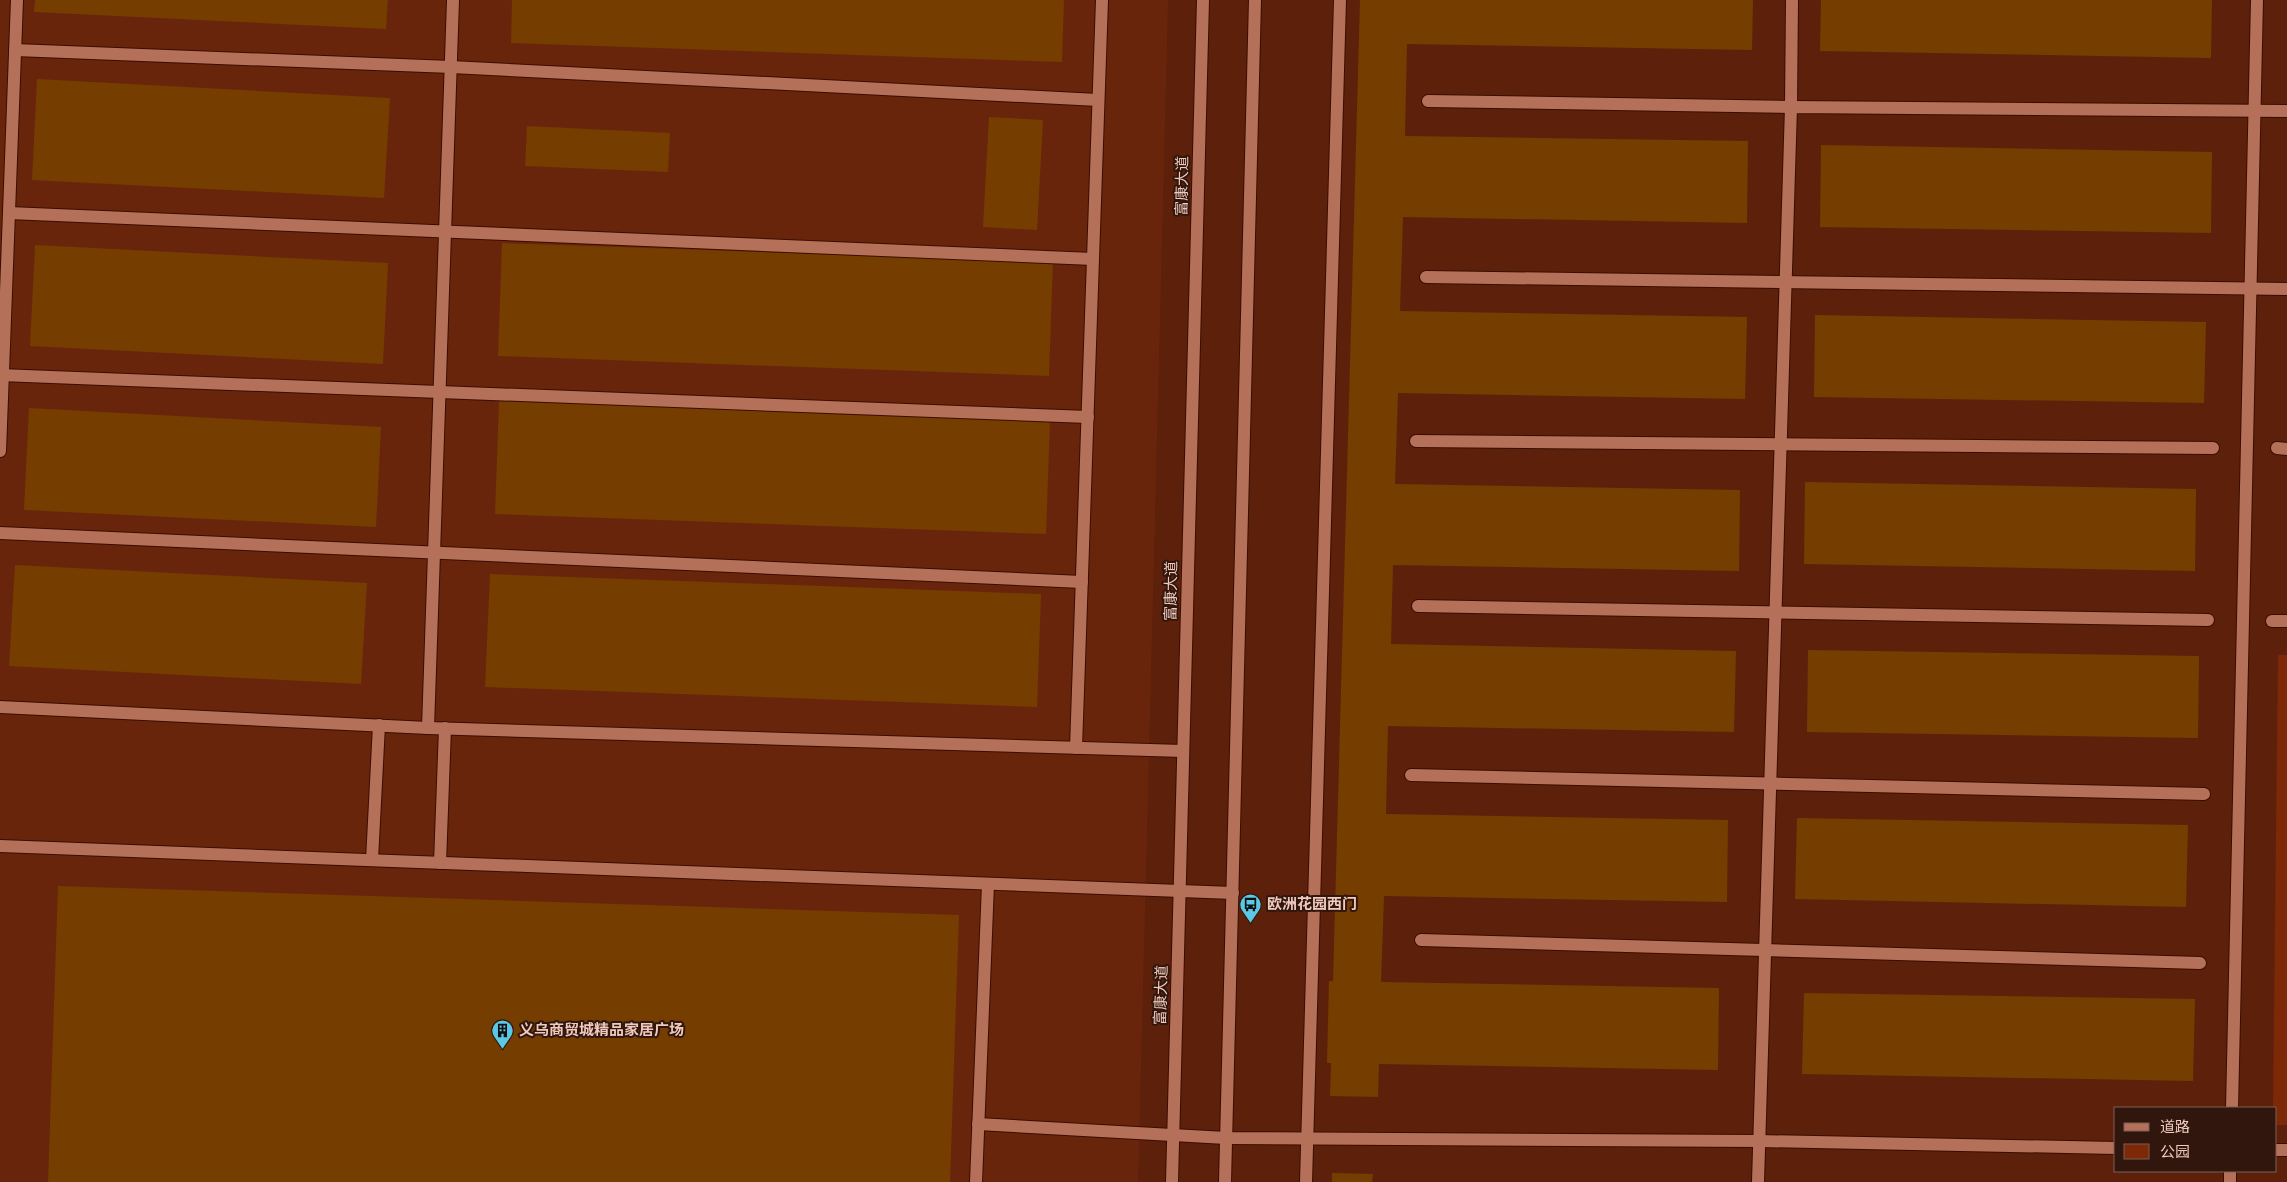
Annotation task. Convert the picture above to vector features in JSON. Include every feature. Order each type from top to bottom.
[{"type":"street","points":[[0,451],[1,376],[17,0]]},
{"type":"street","points":[[428,728],[453,0]]},
{"type":"street","points":[[1076,748],[1102,0]]},
{"type":"street","name":"富康大道","points":[[1172,1182],[1203,0]]},
{"type":"street","points":[[1225,1182],[1255,0]]},
{"type":"street","points":[[1306,1182],[1340,0]]},
{"type":"street","points":[[1758,1182],[1792,0]]},
{"type":"street","points":[[2232,1107],[2257,0]]},
{"type":"street","points":[[15,50],[451,67],[1098,100]]},
{"type":"street","points":[[1428,101],[2287,111]]},
{"type":"street","points":[[9,213],[1093,259]]},
{"type":"street","points":[[1426,277],[2287,288]]},
{"type":"street","points":[[1,376],[1088,417]]},
{"type":"street","points":[[1416,441],[2213,448]]},
{"type":"street","points":[[0,533],[1082,582]]},
{"type":"street","points":[[1418,606],[2208,620]]},
{"type":"street","points":[[2272,621],[2287,621]]},
{"type":"street","points":[[0,707],[428,728],[1183,751]]},
{"type":"street","points":[[372,860],[379,725]]},
{"type":"street","points":[[440,863],[445,728]]},
{"type":"street","points":[[1411,775],[2204,794]]},
{"type":"street","points":[[0,846],[1233,893]]},
{"type":"street","points":[[976,1182],[988,884]]},
{"type":"street","points":[[1420,940],[2200,964]]},
{"type":"street","points":[[978,1124],[1226,1138],[1759,1141],[2114,1148]]},
{"type":"shaded area","points":[[0,0],[1168,0],[1138,1182],[0,1182]]},
{"type":"green space","points":[[2278,655],[2287,655],[2287,1125],[2277,1125],[2277,1107],[2273,1107]]},
{"type":"building","points":[[35,0],[388,0],[386,29],[34,12]]},
{"type":"building","points":[[512,0],[1064,0],[1062,62],[511,43]]},
{"type":"building","points":[[1360,0],[1753,0],[1752,50],[1407,44],[1405,136],[1748,141],[1747,223],[1403,217],[1400,311],[1747,317],[1745,399],[1398,393],[1395,484],[1740,490],[1739,571],[1393,565],[1391,644],[1736,651],[1734,732],[1388,726],[1386,814],[1728,820],[1727,902],[1384,896],[1381,982],[1719,988],[1718,1070],[1379,1064],[1378,1097],[1330,1096],[1331,1063],[1327,1063],[1329,981],[1333,981]]},
{"type":"building","points":[[1821,0],[2212,0],[2211,58],[1820,51]]},
{"type":"building","points":[[37,79],[390,98],[384,198],[32,180]]},
{"type":"building","points":[[989,117],[1043,120],[1037,230],[983,227]]},
{"type":"building","points":[[527,126],[670,133],[668,172],[525,166]]},
{"type":"building","points":[[1821,145],[2212,152],[2211,233],[1820,227]]},
{"type":"building","points":[[502,243],[1053,262],[1049,376],[498,356]]},
{"type":"building","points":[[35,245],[388,263],[383,364],[30,346]]},
{"type":"building","points":[[1815,315],[2206,322],[2204,403],[1814,397]]},
{"type":"building","points":[[499,401],[1050,421],[1046,534],[495,514]]},
{"type":"building","points":[[29,408],[381,427],[376,527],[24,510]]},
{"type":"building","points":[[1805,482],[2196,489],[2195,571],[1804,564]]},
{"type":"building","points":[[15,565],[367,583],[361,684],[9,666]]},
{"type":"building","points":[[490,574],[1041,594],[1037,707],[485,687]]},
{"type":"building","points":[[1808,650],[2199,656],[2198,738],[1807,732]]},
{"type":"building","points":[[1797,818],[2188,825],[2186,907],[1795,899]]},
{"type":"building","name":"义乌商贸城精品家居广场","points":[[58,886],[959,915],[950,1182],[48,1182]]},
{"type":"building","points":[[1804,993],[2195,999],[2193,1081],[1802,1074]]},
{"type":"building","points":[[1332,1173],[1373,1174],[1372,1182],[1332,1182]]},
{"type":"place","name":"欧洲花园西门","points":[[1251,923]]},
{"type":"place","name":"义乌商贸城精品家居广场","points":[[503,1049]]}]
